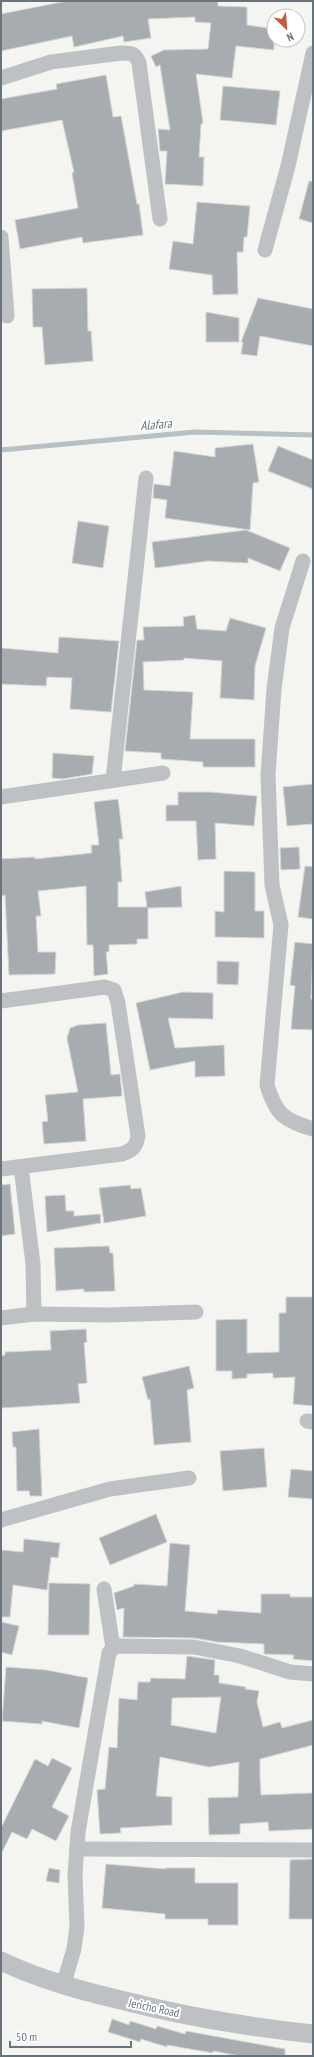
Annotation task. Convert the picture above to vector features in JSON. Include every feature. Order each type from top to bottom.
[{"type":"street","points":[[1,78],[51,62],[132,53],[136,55],[140,70],[160,219]]},
{"type":"street","points":[[265,250],[288,166],[313,53]]},
{"type":"street","points":[[1,237],[7,316]]},
{"type":"street","points":[[113,780],[146,478]]},
{"type":"street","points":[[303,561],[282,628],[274,688],[268,775],[272,885],[281,925],[267,1085],[273,1104],[280,1114],[300,1125],[313,1129]]},
{"type":"street","points":[[1,796],[163,773]]},
{"type":"street","points":[[1,1001],[105,987],[114,990],[118,1003],[138,1136],[136,1145],[131,1150],[122,1154],[1,1169]]},
{"type":"street","points":[[21,1167],[33,1264],[34,1314]]},
{"type":"street","points":[[1,1318],[34,1314],[109,1315],[196,1312]]},
{"type":"street","points":[[1,1520],[110,1489],[189,1478]]},
{"type":"street","points":[[104,1589],[113,1648]]},
{"type":"street","points":[[63,1986],[74,1949],[77,1927],[75,1875],[78,1832],[109,1653],[113,1648],[119,1646],[194,1647],[240,1656],[290,1672],[313,1674]]},
{"type":"street","points":[[77,1849],[313,1850]]},
{"type":"street","name":"Jericho Road","points":[[1,1961],[63,1986],[146,2007],[247,2027],[313,2034]]},
{"type":"building","points":[[67,1],[218,1],[218,6],[247,7],[247,25],[266,28],[266,48],[274,48],[274,50],[236,46],[232,78],[196,74],[203,123],[201,124],[199,157],[204,157],[203,186],[165,184],[167,151],[160,151],[158,129],[170,130],[160,65],[156,67],[151,56],[164,50],[208,49],[211,23],[195,22],[195,17],[148,19],[151,38],[124,42],[123,36],[74,47],[72,36],[1,51],[1,14]]},
{"type":"building","points":[[106,75],[113,117],[121,116],[137,204],[139,204],[143,235],[83,243],[82,237],[20,249],[15,220],[78,208],[72,173],[74,172],[62,120],[1,131],[1,99],[57,89],[56,84]]},
{"type":"building","points":[[223,86],[280,91],[276,125],[220,120]]},
{"type":"building","points":[[309,181],[313,182],[313,223],[299,219]]},
{"type":"building","points":[[197,202],[250,206],[247,237],[244,237],[243,252],[237,252],[238,294],[213,295],[212,275],[169,269],[173,241],[193,244]]},
{"type":"building","points":[[87,288],[88,331],[91,331],[93,361],[45,365],[42,327],[33,327],[32,289]]},
{"type":"building","points":[[258,298],[313,309],[313,346],[260,336],[257,356],[241,354],[243,342],[241,342]]},
{"type":"building","points":[[206,312],[239,318],[239,342],[206,342]]},
{"type":"building","points":[[253,444],[259,482],[253,483],[250,530],[165,518],[167,500],[153,498],[154,484],[170,486],[174,451],[215,457],[215,448]]},
{"type":"building","points":[[278,446],[313,460],[313,489],[268,471]]},
{"type":"building","points":[[78,521],[109,526],[103,568],[72,563]]},
{"type":"building","points":[[246,530],[290,548],[280,571],[248,558],[248,563],[208,561],[155,568],[152,542]]},
{"type":"building","points":[[195,615],[197,629],[226,631],[230,618],[266,628],[255,666],[254,700],[220,698],[222,661],[184,658],[184,660],[143,662],[144,690],[193,692],[190,739],[255,739],[255,767],[203,767],[203,762],[161,759],[161,753],[125,751],[137,640],[144,640],[143,627],[184,626],[183,617]]},
{"type":"building","points":[[59,637],[119,641],[111,712],[70,709],[72,678],[47,677],[46,686],[1,684],[1,648],[58,653]]},
{"type":"building","points":[[53,753],[94,756],[92,774],[62,779],[52,778]]},
{"type":"building","points":[[313,784],[313,824],[287,826],[283,787]]},
{"type":"building","points":[[178,792],[210,792],[257,796],[254,826],[215,823],[216,859],[198,860],[196,821],[166,821],[166,805],[178,805]]},
{"type":"building","points":[[118,799],[123,839],[119,839],[122,882],[118,882],[118,907],[147,907],[145,892],[181,886],[182,907],[148,908],[148,939],[137,939],[137,944],[109,945],[109,952],[106,952],[108,974],[94,976],[93,945],[87,945],[86,886],[38,891],[41,916],[36,916],[38,952],[56,952],[55,974],[9,975],[5,895],[1,896],[1,859],[35,857],[35,859],[92,853],[91,845],[99,845],[94,802]]},
{"type":"building","points":[[299,847],[300,869],[281,870],[280,848]]},
{"type":"building","points":[[305,866],[313,867],[313,919],[298,917]]},
{"type":"building","points":[[224,871],[255,872],[255,911],[264,911],[264,938],[215,937],[215,911],[224,912]]},
{"type":"building","points":[[295,942],[313,944],[311,999],[313,999],[313,1030],[291,1029],[295,986],[290,985]]},
{"type":"building","points":[[217,961],[239,962],[238,985],[217,984]]},
{"type":"building","points":[[183,992],[213,993],[213,1019],[168,1018],[175,1048],[224,1045],[225,1076],[195,1077],[195,1061],[150,1070],[136,1003]]},
{"type":"building","points":[[106,1023],[111,1075],[120,1074],[122,1096],[83,1099],[86,1141],[44,1144],[42,1122],[48,1121],[45,1095],[78,1092],[67,1038],[70,1028],[78,1025]]},
{"type":"building","points":[[10,1184],[15,1234],[1,1236],[1,1185]]},
{"type":"building","points":[[130,1185],[131,1189],[141,1188],[146,1216],[104,1223],[99,1188]]},
{"type":"building","points":[[65,1195],[66,1211],[74,1211],[74,1216],[100,1214],[101,1223],[47,1232],[45,1196]]},
{"type":"building","points":[[109,1246],[110,1253],[113,1253],[115,1291],[84,1292],[84,1289],[56,1291],[54,1248]]},
{"type":"building","points":[[286,1297],[313,1297],[313,1406],[293,1404],[295,1377],[273,1378],[273,1373],[247,1374],[247,1378],[232,1379],[232,1371],[216,1371],[216,1320],[247,1319],[247,1353],[279,1352],[279,1313],[286,1313]]},
{"type":"building","points":[[86,1329],[87,1342],[84,1343],[87,1383],[78,1384],[80,1403],[1,1408],[1,1356],[5,1355],[5,1352],[51,1350],[50,1331]]},
{"type":"building","points":[[189,1366],[194,1388],[187,1390],[191,1442],[154,1445],[150,1399],[148,1400],[142,1377]]},
{"type":"building","points":[[39,1429],[42,1496],[30,1496],[29,1491],[17,1491],[16,1447],[13,1447],[12,1432]]},
{"type":"building","points":[[264,1448],[267,1487],[223,1491],[220,1451]]},
{"type":"building","points":[[291,1469],[313,1471],[313,1499],[288,1497]]},
{"type":"building","points":[[156,1514],[167,1542],[110,1565],[99,1538]]},
{"type":"building","points":[[24,1539],[60,1543],[58,1558],[51,1557],[47,1590],[13,1585],[10,1617],[1,1617],[1,1550],[23,1552]]},
{"type":"building","points":[[170,1543],[190,1545],[185,1611],[217,1614],[218,1610],[261,1613],[261,1594],[290,1594],[290,1597],[313,1597],[313,1661],[293,1659],[294,1655],[264,1654],[264,1644],[217,1642],[194,1638],[123,1637],[124,1608],[117,1610],[114,1593],[134,1586],[134,1584],[167,1586]]},
{"type":"building","points":[[49,1583],[90,1584],[89,1635],[48,1635]]},
{"type":"building","points":[[1,1622],[19,1626],[12,1655],[1,1652]]},
{"type":"building","points":[[187,1656],[215,1660],[214,1675],[219,1675],[219,1683],[246,1687],[245,1689],[259,1691],[257,1702],[263,1727],[280,1722],[282,1728],[313,1720],[313,1745],[260,1759],[260,1778],[261,1795],[313,1793],[313,1829],[269,1831],[268,1822],[240,1824],[240,1834],[209,1835],[208,1798],[238,1797],[239,1762],[209,1767],[160,1757],[156,1796],[172,1797],[172,1825],[120,1828],[121,1833],[100,1834],[97,1790],[105,1789],[109,1747],[117,1748],[119,1698],[137,1700],[138,1682],[150,1682],[151,1678],[185,1679]],"holes":[[[221,1697],[216,1733],[171,1725],[172,1698]]]},
{"type":"building","points":[[6,1667],[46,1670],[88,1678],[79,1728],[42,1721],[42,1724],[2,1721]]},
{"type":"building","points":[[52,1758],[72,1768],[52,1807],[69,1816],[56,1841],[32,1829],[27,1839],[12,1832],[1,1854],[1,1828],[35,1759],[48,1766]]},
{"type":"building","points":[[313,1859],[313,1919],[289,1919],[290,1860]]},
{"type":"building","points":[[106,1864],[165,1869],[195,1868],[195,1883],[238,1883],[238,1925],[208,1925],[208,1919],[165,1919],[165,1914],[102,1908]]},
{"type":"building","points":[[49,1868],[60,1870],[59,1883],[46,1881]]},
{"type":"building","points":[[112,2019],[129,2025],[130,2021],[156,2029],[157,2026],[185,2034],[186,2031],[285,2049],[285,2056],[240,2056],[167,2045],[167,2047],[141,2039],[140,2042],[108,2032]]},
{"type":"waterway","name":"Alafara","points":[[1,450],[195,432],[313,435]]}]
